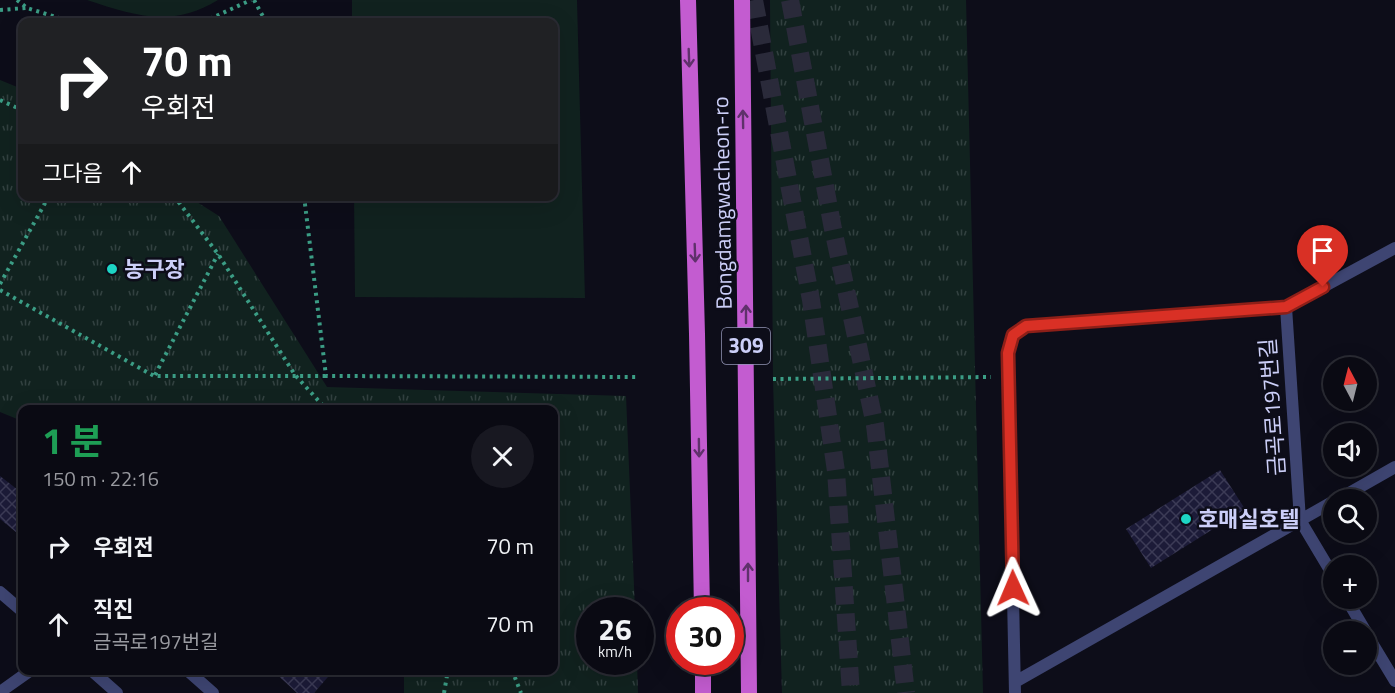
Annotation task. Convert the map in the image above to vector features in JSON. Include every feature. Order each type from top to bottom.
[{"type":"highway","name":"Bongdamgwacheon-ro","points":[[688,0],[702,597]]},
{"type":"highway","name":"Bongdamgwacheon-ro","points":[[742,0],[749,693]]},
{"type":"highway","points":[[703,675],[703,693]]},
{"type":"street","name":"금곡로197번길","points":[[1323,559],[1300,520],[1286,307],[1395,248]]},
{"type":"street","points":[[1286,307],[1026,326],[1013,335],[1008,353],[1008,377],[1015,687],[1323,507]]},
{"type":"street","points":[[1355,489],[1395,467]]},
{"type":"street","points":[[0,592],[18,608]]},
{"type":"street","points":[[1377,651],[1395,681]]},
{"type":"street","points":[[0,692],[24,675]]},
{"type":"street","points":[[97,675],[117,693]]},
{"type":"street","points":[[193,675],[213,693]]},
{"type":"path","points":[[17,0],[27,8],[59,18]]},
{"type":"path","points":[[212,18],[252,0],[263,18]]},
{"type":"path","points":[[0,10],[27,8]]},
{"type":"path","points":[[0,100],[18,108]]},
{"type":"path","points":[[0,284],[46,201]]},
{"type":"path","points":[[178,201],[218,254],[295,375],[322,405]]},
{"type":"path","points":[[305,201],[326,376]]},
{"type":"path","points":[[154,376],[218,254]]},
{"type":"path","points":[[0,290],[154,376],[639,377]]},
{"type":"path","points":[[773,379],[1008,377]]},
{"type":"path","points":[[444,693],[447,675]]},
{"type":"path","points":[[514,675],[520,693]]},
{"type":"green space","points":[[87,0],[218,0],[201,9],[169,17],[121,11]]},
{"type":"green space","points":[[352,0],[577,0],[585,298],[355,297],[354,201],[558,201],[558,18],[352,18]]},
{"type":"green space","points":[[770,0],[966,0],[983,693],[782,693],[773,379]]},
{"type":"green space","points":[[0,80],[18,87],[18,201],[195,201],[219,216],[327,387],[626,396],[634,597],[576,597],[576,675],[637,675],[638,693],[404,693],[404,675],[558,675],[558,405],[18,405],[18,419],[0,412]]},
{"type":"building","name":"호매실호텔","points":[[1220,470],[1245,509],[1151,568],[1126,529]]},
{"type":"building","points":[[0,476],[18,490],[18,534],[0,519]]},
{"type":"building","points":[[277,675],[330,675],[314,693],[297,693]]},
{"type":"tunnel","points":[[754,0],[811,300],[836,471],[851,693]]},
{"type":"tunnel","points":[[790,0],[833,229],[875,425],[906,693]]},
{"type":"place","name":"농구장","points":[[112,269]]},
{"type":"place","name":"호매실호텔","points":[[1186,519]]},
{"type":"route","points":[[1013,588],[1008,353],[1013,335],[1026,326],[1286,307],[1323,287]]}]
